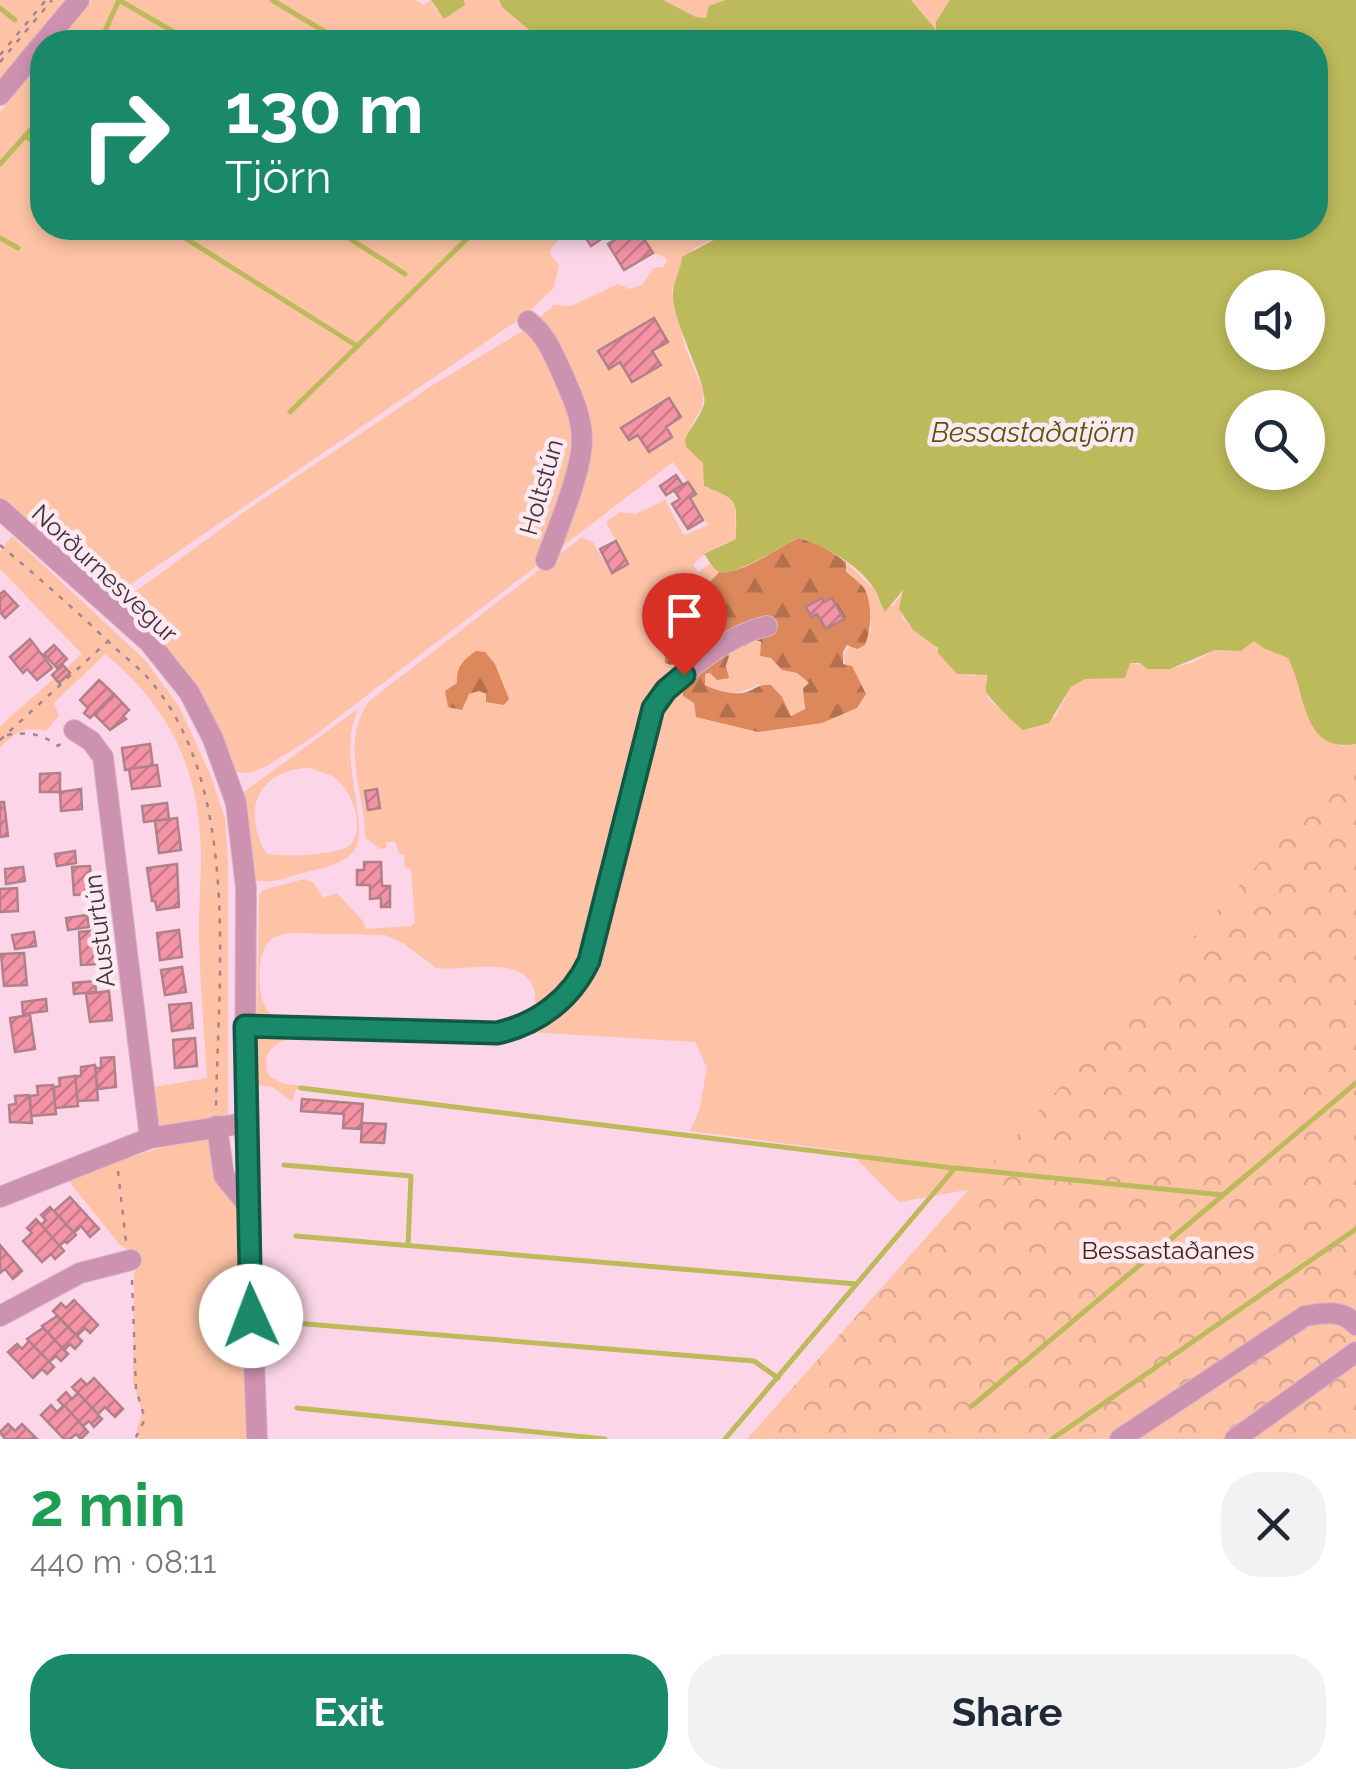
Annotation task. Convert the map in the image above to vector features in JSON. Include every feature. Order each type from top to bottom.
[{"type":"street","points":[[54,30],[79,0]]},
{"type":"street","points":[[0,96],[30,59]]},
{"type":"street","name":"Holtstún","points":[[528,321],[541,331],[550,346],[578,408],[583,442],[567,504],[546,560]]},
{"type":"street","name":"Norðurnesvegur","points":[[0,509],[149,642],[189,692],[213,739],[236,803],[245,868],[245,1122],[258,1439]]},
{"type":"street","points":[[0,541],[17,524]]},
{"type":"street","points":[[245,1026],[497,1033],[516,1029],[557,1005],[573,990],[589,961],[653,708],[666,690],[697,665],[742,634],[767,626]]},
{"type":"street","name":"Austurtún","points":[[74,730],[91,741],[103,757],[150,1138]]},
{"type":"street","points":[[0,1195],[150,1138],[245,1122]]},
{"type":"street","points":[[217,1126],[224,1176],[248,1204]]},
{"type":"street","points":[[0,1316],[80,1273],[131,1260]]},
{"type":"street","points":[[1120,1439],[1306,1316],[1330,1312],[1350,1317],[1356,1325]]},
{"type":"street","points":[[1235,1439],[1356,1352]]},
{"type":"path","points":[[0,54],[46,0]]},
{"type":"path","points":[[0,62],[52,0]]},
{"type":"path","points":[[0,541],[153,684],[182,729],[201,783],[212,838],[218,911],[217,1126]]},
{"type":"path","points":[[0,740],[108,641]]},
{"type":"path","points":[[5,735],[31,732],[58,746],[74,730]]},
{"type":"path","points":[[116,1152],[131,1260],[136,1389],[145,1418],[135,1439]]},
{"type":"green space","points":[[0,0],[71,0],[46,30],[30,30],[30,49],[0,84]]},
{"type":"green space","points":[[92,0],[415,0],[424,5],[431,0],[436,10],[464,6],[464,0],[499,0],[529,30],[67,30]]},
{"type":"green space","points":[[663,0],[725,0],[709,6],[707,18],[696,17]]},
{"type":"green space","points":[[911,0],[950,0],[935,30]]},
{"type":"green space","points":[[30,75],[30,240],[559,240],[550,254],[559,265],[554,288],[524,316],[113,596],[103,595],[0,504],[0,112]]},
{"type":"green space","points":[[646,240],[711,240],[693,249],[672,291],[685,347],[704,392],[702,407],[690,428],[693,451],[703,462],[707,488],[725,491],[735,504],[736,539],[697,560],[693,565],[698,572],[711,563],[719,572],[711,581],[687,588],[677,600],[679,613],[663,655],[689,636],[687,626],[700,611],[723,609],[699,661],[671,682],[583,968],[534,1015],[535,994],[529,980],[518,971],[436,968],[403,943],[385,935],[288,933],[266,945],[260,979],[268,1011],[291,1021],[257,1017],[259,895],[263,890],[304,879],[313,882],[323,898],[337,893],[366,929],[411,926],[415,922],[411,869],[405,868],[404,855],[395,842],[386,842],[386,848],[380,849],[365,838],[355,751],[360,717],[369,701],[582,537],[593,542],[611,574],[629,565],[606,522],[620,512],[636,514],[665,500],[684,535],[708,525],[692,499],[697,494],[673,462],[307,741],[249,773],[235,772],[121,606],[124,600],[247,510],[433,385],[529,327],[554,305],[571,306],[618,284],[630,289],[643,284],[653,268],[663,267],[667,262],[654,253]]},
{"type":"green space","points":[[12,536],[145,660],[179,706],[210,774],[225,818],[228,861],[228,1115],[154,1131],[149,1088],[207,1078],[199,943],[199,824],[187,768],[164,718],[128,674],[105,654],[54,703],[59,716],[46,731],[20,732],[0,748],[0,726],[82,654],[0,569],[0,551]]},
{"type":"green space","points":[[799,538],[821,545],[846,562],[846,571],[867,594],[870,625],[865,645],[857,649],[847,645],[843,652],[843,664],[852,666],[866,694],[857,708],[822,723],[758,732],[696,717],[694,703],[683,696],[683,686],[723,609],[700,611],[687,626],[687,644],[677,663],[671,665],[665,663],[665,655],[676,616],[676,600],[691,586],[711,581],[719,572],[749,565]],"holes":[[[752,638],[761,642],[760,656],[771,658],[782,670],[797,673],[809,683],[803,688],[805,709],[791,716],[771,685],[736,693],[705,685],[705,674],[710,673],[717,680],[729,678],[729,656],[725,651],[733,644],[746,646]]]},
{"type":"green space","points":[[846,562],[875,590],[882,609],[894,605],[904,590],[901,612],[908,624],[929,640],[954,669],[965,675],[987,675],[987,695],[1012,719],[1055,717],[1071,687],[1130,663],[1170,669],[1215,650],[1241,651],[1254,640],[1288,658],[1298,677],[1305,706],[1341,746],[1356,744],[1356,1233],[1134,1205],[966,1190],[899,1202],[850,1152],[690,1131],[699,1111],[707,1068],[695,1042],[528,1032],[586,978],[656,711],[681,682],[694,703],[822,722],[857,708],[865,694],[846,666],[845,653],[871,631],[868,598],[846,570]]},
{"type":"green space","points":[[756,638],[782,670],[797,673],[809,683],[802,713],[791,716],[782,697],[759,684],[732,692],[705,685],[705,674],[728,673],[725,651]]},
{"type":"green space","points":[[476,651],[485,652],[495,664],[509,699],[504,705],[486,702],[486,694],[479,691],[469,694],[462,710],[448,707],[445,691],[457,683],[461,664]]},
{"type":"green space","points":[[359,708],[350,747],[359,826],[358,841],[343,860],[277,880],[250,879],[241,800],[245,791]],"holes":[[[310,768],[339,781],[351,798],[357,818],[355,837],[350,845],[334,851],[266,853],[255,822],[259,795],[278,776]]]},
{"type":"green space","name":"Bessastaðanes","points":[[1356,754],[1356,1439],[747,1439]]},
{"type":"green space","points":[[257,1031],[316,1031],[278,1043],[267,1056],[269,1076],[284,1084],[305,1086],[296,1090],[292,1101],[272,1087],[257,1085]]},
{"type":"green space","points":[[208,1138],[215,1144],[239,1215],[248,1439],[138,1439],[142,1411],[133,1382],[134,1275],[138,1261],[133,1252],[120,1245],[67,1179],[177,1142]]},
{"type":"water","points":[[431,0],[464,0],[465,5],[444,19]]},
{"type":"water","name":"Bessastaðatjörn","points":[[499,0],[663,0],[706,18],[709,6],[725,0],[911,0],[936,30],[529,30]]},
{"type":"water","name":"Bessastaðatjörn","points":[[950,0],[1356,0],[1356,744],[1338,744],[1315,730],[1288,658],[1254,641],[1241,651],[1215,650],[1170,669],[1147,669],[1140,663],[1130,663],[1125,678],[1085,679],[1071,687],[1049,723],[1023,730],[987,694],[987,675],[957,674],[938,648],[913,630],[899,609],[903,590],[885,612],[868,581],[831,552],[799,538],[735,570],[717,571],[704,554],[736,539],[735,508],[730,499],[704,486],[703,463],[686,447],[685,439],[702,409],[704,395],[675,308],[674,286],[682,257],[714,240],[1328,240],[1328,30],[936,30],[936,22]]},
{"type":"building","points":[[614,240],[645,240],[653,253],[624,270],[608,244]]},
{"type":"building","points":[[654,318],[668,342],[652,351],[661,365],[632,382],[620,362],[609,369],[598,351]]},
{"type":"building","points":[[669,398],[681,417],[666,427],[672,437],[649,452],[638,435],[629,440],[621,428]]},
{"type":"building","points":[[676,475],[683,485],[666,495],[660,486]]},
{"type":"building","points":[[688,482],[696,494],[690,498],[703,520],[688,529],[672,504],[680,499],[674,490]]},
{"type":"building","points":[[616,541],[628,564],[612,573],[600,549]]},
{"type":"building","points":[[4,591],[18,606],[5,618],[0,612],[0,594]]},
{"type":"building","points":[[822,598],[824,602],[832,598],[844,619],[826,629],[817,614],[811,617],[806,607]]},
{"type":"building","points":[[30,639],[52,668],[37,680],[27,669],[23,673],[10,657]]},
{"type":"building","points":[[54,645],[67,659],[57,668],[44,654]]},
{"type":"building","points":[[63,665],[70,673],[59,683],[52,675]]},
{"type":"building","points":[[99,680],[114,694],[90,718],[84,713],[88,708],[80,700]]},
{"type":"building","points":[[114,694],[129,710],[123,716],[126,719],[110,730],[94,714]]},
{"type":"building","points":[[150,744],[153,766],[125,770],[122,748]]},
{"type":"building","points":[[157,765],[160,786],[132,789],[129,769]]},
{"type":"building","points":[[60,773],[60,792],[40,792],[40,774]]},
{"type":"building","points":[[81,789],[82,809],[61,811],[60,792]]},
{"type":"building","points":[[377,789],[380,808],[368,810],[365,791]]},
{"type":"building","points":[[0,802],[4,802],[8,836],[0,837]]},
{"type":"building","points":[[167,803],[169,819],[144,822],[142,806]]},
{"type":"building","points":[[177,818],[181,850],[159,853],[155,821]]},
{"type":"building","points":[[75,851],[76,863],[57,866],[55,854]]},
{"type":"building","points":[[364,862],[381,862],[382,886],[390,886],[390,907],[381,907],[381,898],[370,899],[370,885],[357,885],[357,870],[364,870]]},
{"type":"building","points":[[177,864],[179,907],[157,910],[147,868]]},
{"type":"building","points":[[90,866],[92,894],[74,895],[72,867]]},
{"type":"building","points":[[23,867],[25,881],[6,884],[5,869]]},
{"type":"building","points":[[17,888],[18,911],[0,912],[0,889]]},
{"type":"building","points":[[87,915],[89,927],[68,930],[66,918]]},
{"type":"building","points":[[100,930],[102,964],[81,965],[79,932]]},
{"type":"building","points":[[179,930],[182,957],[160,960],[157,933]]},
{"type":"building","points":[[34,932],[36,946],[15,949],[12,935]]},
{"type":"building","points":[[24,953],[27,985],[4,986],[1,954]]},
{"type":"building","points":[[182,967],[186,992],[165,995],[161,970]]},
{"type":"building","points":[[95,981],[96,992],[74,994],[73,983]]},
{"type":"building","points":[[109,991],[112,1020],[90,1022],[86,994]]},
{"type":"building","points":[[46,999],[47,1011],[23,1014],[22,1002]]},
{"type":"building","points":[[191,1003],[193,1028],[172,1031],[169,1005]]},
{"type":"building","points":[[30,1015],[35,1049],[15,1052],[10,1018]]},
{"type":"building","points":[[195,1038],[197,1066],[175,1068],[173,1040]]},
{"type":"building","points":[[114,1057],[116,1087],[97,1089],[95,1068],[101,1068],[101,1058]]},
{"type":"building","points":[[95,1065],[98,1100],[77,1101],[75,1076],[81,1076],[81,1067]]},
{"type":"building","points":[[75,1076],[78,1106],[55,1108],[54,1087],[60,1086],[59,1078]]},
{"type":"building","points":[[53,1085],[56,1114],[31,1116],[30,1096],[38,1095],[37,1086]]},
{"type":"building","points":[[29,1095],[32,1123],[10,1122],[9,1105],[16,1104],[15,1096]]},
{"type":"building","points":[[302,1099],[363,1104],[361,1129],[343,1128],[344,1114],[301,1111]]},
{"type":"building","points":[[362,1123],[386,1124],[384,1143],[361,1142]]},
{"type":"building","points":[[70,1197],[99,1229],[90,1237],[81,1226],[74,1233],[54,1211]]},
{"type":"building","points":[[50,1207],[76,1235],[59,1246],[41,1225],[46,1220],[41,1215]]},
{"type":"building","points":[[36,1219],[64,1251],[55,1259],[51,1254],[42,1262],[23,1241],[32,1233],[27,1228]]},
{"type":"building","points":[[0,1245],[22,1271],[13,1279],[5,1269],[0,1273]]},
{"type":"building","points":[[74,1300],[98,1325],[90,1333],[85,1328],[77,1336],[53,1311],[61,1303],[66,1308]]},
{"type":"building","points":[[57,1316],[82,1341],[75,1349],[70,1344],[64,1350],[42,1326]]},
{"type":"building","points":[[43,1328],[68,1354],[61,1361],[56,1356],[49,1362],[27,1339]]},
{"type":"building","points":[[29,1341],[54,1367],[47,1374],[42,1369],[33,1378],[8,1352],[17,1344],[22,1349]]},
{"type":"building","points":[[94,1378],[123,1409],[115,1417],[105,1407],[98,1414],[72,1387],[81,1379],[87,1385]]},
{"type":"building","points":[[66,1392],[72,1399],[78,1393],[102,1419],[94,1427],[89,1421],[83,1426],[58,1400]]},
{"type":"building","points":[[51,1405],[57,1412],[64,1405],[88,1432],[81,1439],[76,1434],[64,1439],[41,1415]]},
{"type":"building","points":[[8,1424],[15,1431],[22,1424],[37,1439],[5,1439],[0,1432]]},
{"type":"waterway","points":[[105,30],[119,0],[170,30]]},
{"type":"waterway","points":[[272,0],[322,30]]},
{"type":"waterway","points":[[0,8],[15,20]]},
{"type":"waterway","points":[[0,164],[30,130]]},
{"type":"waterway","points":[[25,136],[30,139]]},
{"type":"waterway","points":[[0,238],[18,248]]},
{"type":"waterway","points":[[188,240],[357,346]]},
{"type":"waterway","points":[[352,240],[405,274]]},
{"type":"waterway","points":[[290,412],[466,240]]},
{"type":"waterway","points":[[725,1439],[955,1168],[1223,1195],[1356,1083]]},
{"type":"waterway","points":[[301,1088],[953,1168]]},
{"type":"waterway","points":[[284,1165],[411,1176],[408,1244]]},
{"type":"waterway","points":[[972,1406],[1222,1196]]},
{"type":"waterway","points":[[1052,1439],[1356,1229]]},
{"type":"waterway","points":[[296,1236],[856,1284]]},
{"type":"waterway","points":[[294,1323],[754,1361],[778,1378]]},
{"type":"waterway","points":[[297,1408],[605,1439]]},
{"type":"route","points":[[251,1316],[245,1026],[497,1033],[516,1029],[557,1005],[573,990],[589,961],[653,708],[684,675]]}]
